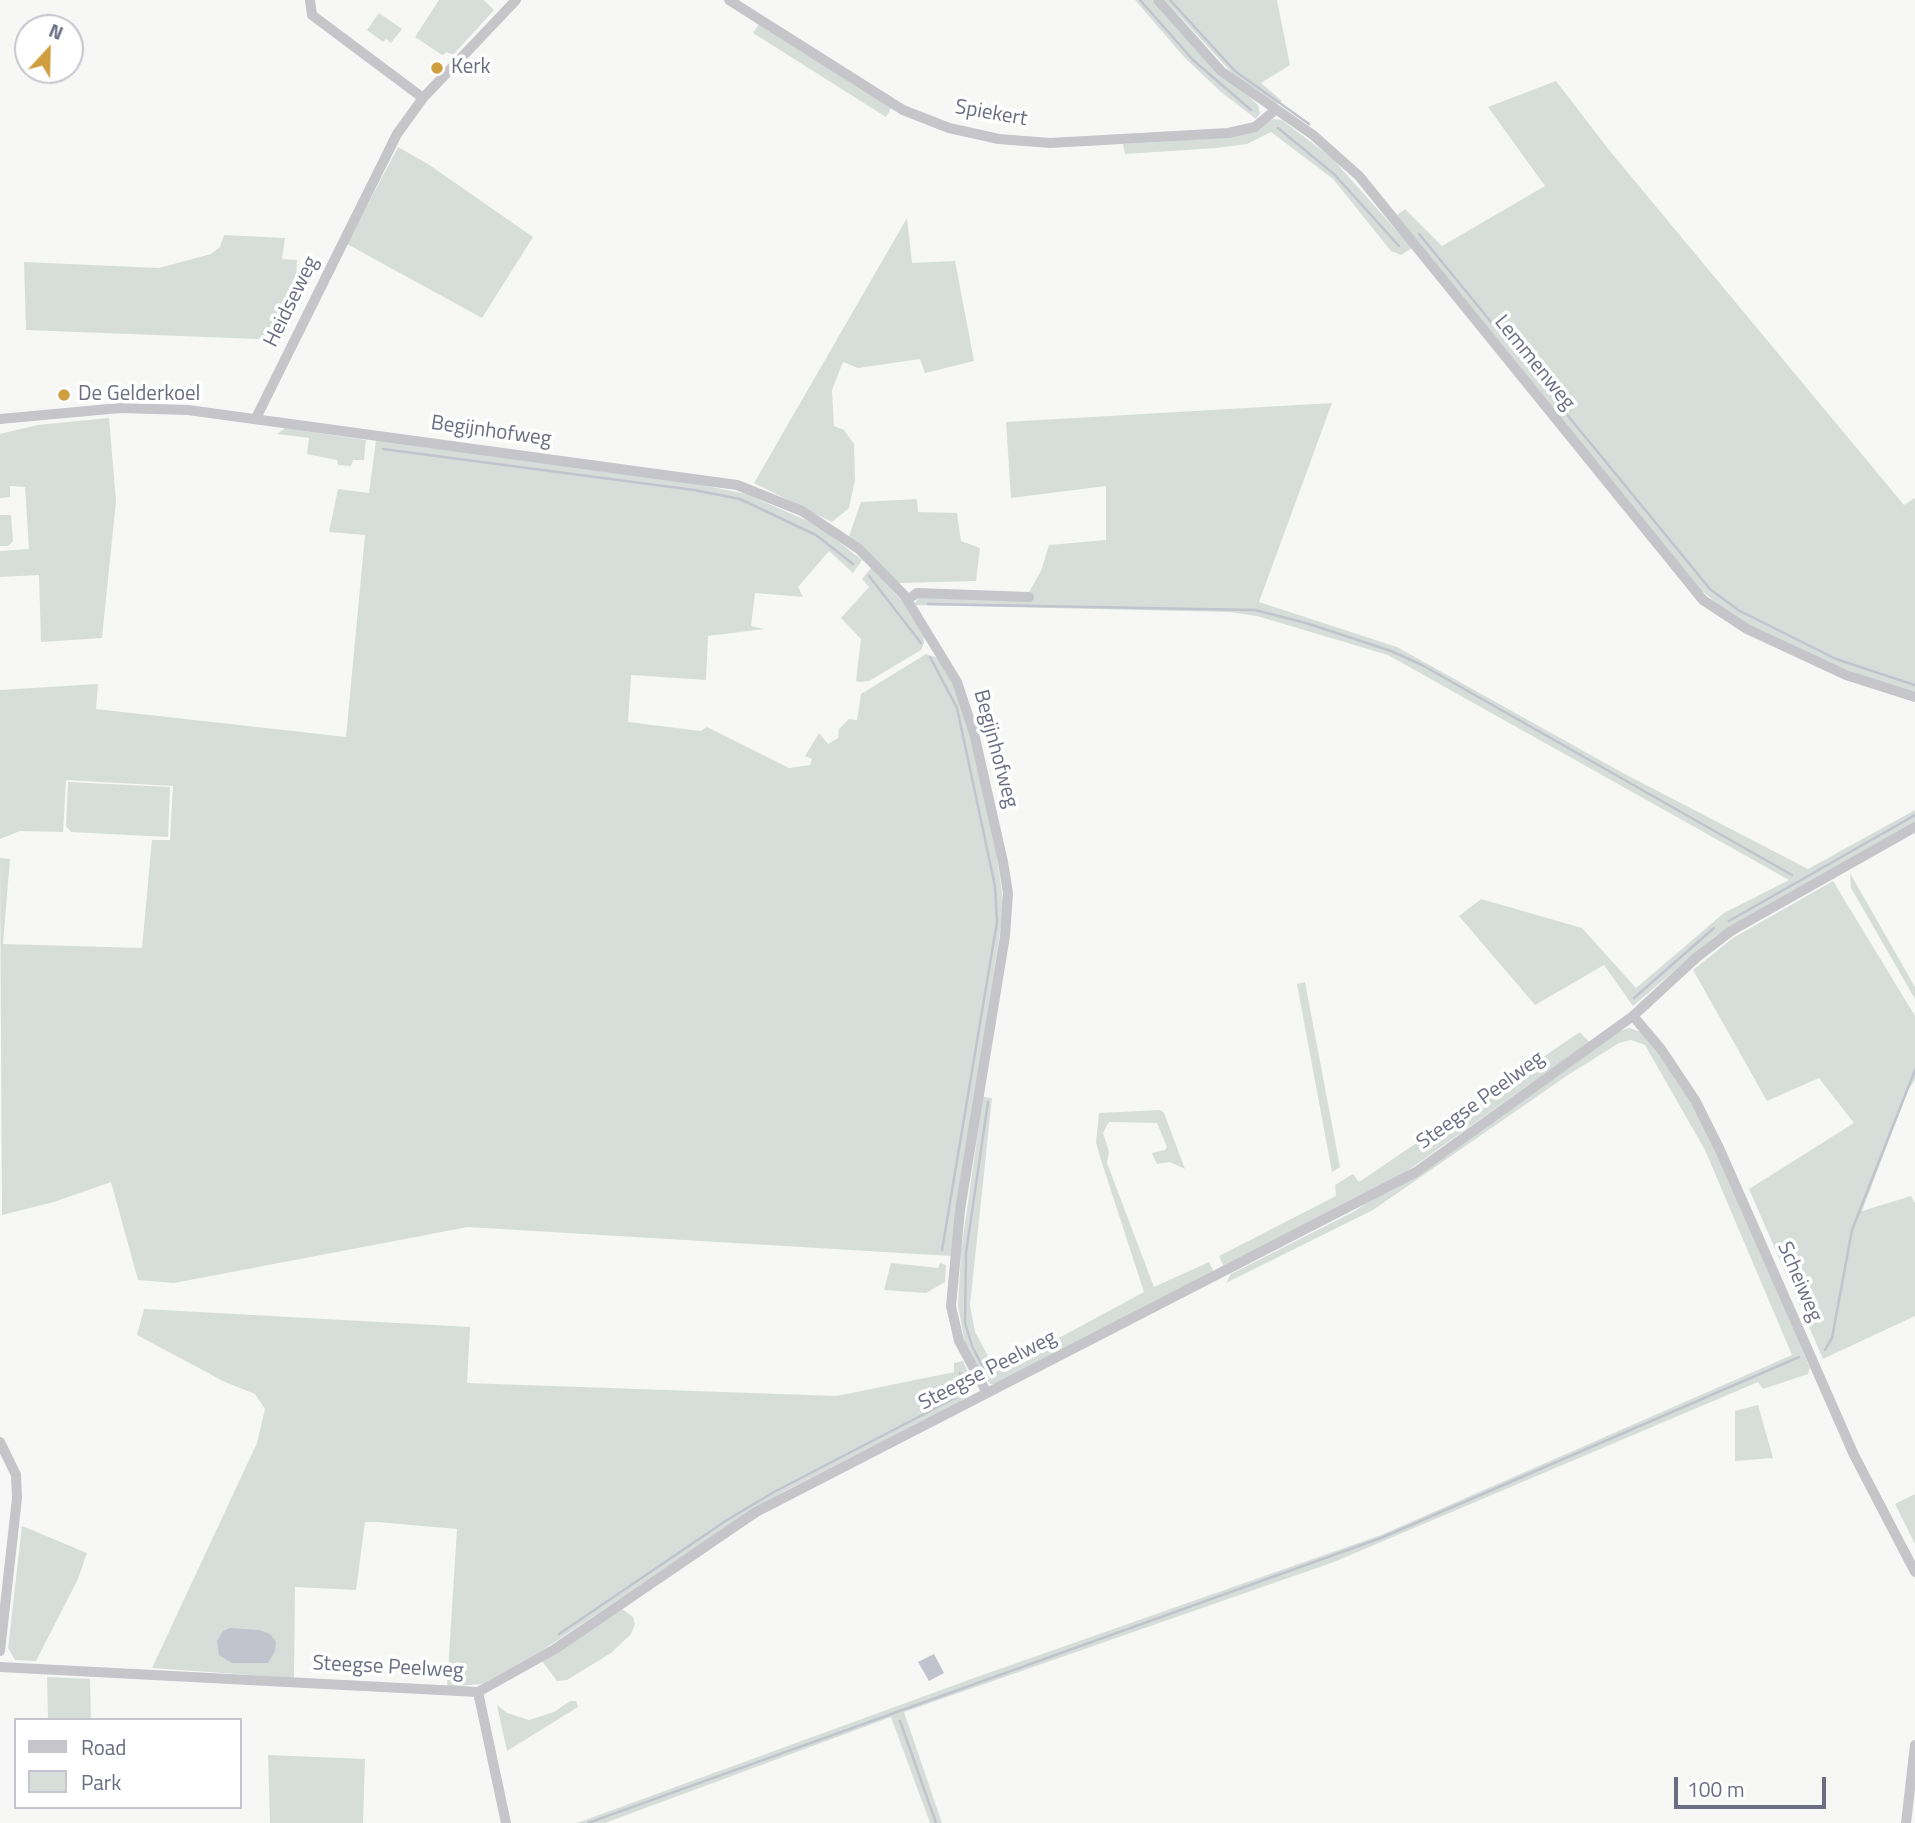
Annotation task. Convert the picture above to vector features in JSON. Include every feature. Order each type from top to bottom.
[{"type":"street","points":[[310,0],[313,15],[423,98]]},
{"type":"street","name":"Heidseweg","points":[[256,418],[397,134],[423,98],[516,0]]},
{"type":"street","name":"Spiekert","points":[[729,0],[903,110],[949,128],[999,139],[1051,143],[1228,133],[1255,127],[1274,111]]},
{"type":"street","name":"Lemmenweg","points":[[1157,0],[1221,71],[1274,111],[1313,135],[1359,176],[1703,600],[1747,629],[1846,675],[1915,697]]},
{"type":"street","points":[[0,419],[120,408],[188,410],[256,418]]},
{"type":"street","name":"Begijnhofweg","points":[[256,418],[737,485],[802,512],[859,549],[907,600],[957,682],[974,733],[1008,893],[1004,936],[960,1210],[951,1306],[959,1341],[987,1393]]},
{"type":"street","points":[[907,600],[917,593],[1029,597]]},
{"type":"street","name":"Steegse Peelweg","points":[[0,1667],[478,1692],[555,1648],[756,1512],[1416,1172],[1633,1016],[1697,957],[1731,931],[1915,827]]},
{"type":"street","name":"Scheiweg","points":[[1633,1016],[1661,1049],[1695,1100],[1720,1150],[1854,1455],[1915,1573]]},
{"type":"street","points":[[0,1442],[16,1475],[17,1498],[0,1651]]},
{"type":"street","points":[[478,1692],[506,1823]]},
{"type":"street","points":[[1906,1823],[1915,1745]]},
{"type":"green space","points":[[439,0],[484,0],[494,10],[453,55],[447,52],[442,55],[415,37]]},
{"type":"green space","points":[[1135,0],[1152,0],[1192,44],[1258,105],[1260,113],[1256,119],[1221,92],[1184,57]]},
{"type":"green space","points":[[1165,0],[1277,0],[1290,65],[1261,83],[1282,101],[1274,107],[1231,72]]},
{"type":"green space","points":[[379,13],[402,29],[391,43],[386,39],[383,42],[367,30]]},
{"type":"green space","points":[[759,24],[892,107],[886,117],[753,33]]},
{"type":"green space","points":[[1556,81],[1609,150],[1904,505],[1915,498],[1915,692],[1894,688],[1793,649],[1739,622],[1700,589],[1397,215],[1405,209],[1442,246],[1545,186],[1488,107]]},
{"type":"green space","points":[[1274,119],[1282,120],[1332,158],[1412,248],[1401,255],[1391,251],[1333,179],[1271,132],[1247,144],[1217,148],[1125,154],[1123,144],[1219,138]]},
{"type":"green space","points":[[398,147],[428,164],[533,237],[482,318],[347,244]]},
{"type":"green space","points":[[907,218],[912,263],[955,261],[974,361],[925,373],[920,359],[858,368],[843,362],[832,390],[834,426],[844,430],[854,444],[855,480],[849,508],[832,522],[754,483]]},
{"type":"green space","points":[[224,235],[285,238],[282,259],[297,260],[294,318],[283,340],[26,330],[24,262],[159,268],[211,254],[220,247]]},
{"type":"green space","points":[[1332,403],[1259,602],[1397,647],[1623,773],[1808,869],[1915,810],[1915,823],[1714,937],[1633,1006],[1604,965],[1535,1005],[1459,916],[1481,899],[1582,928],[1636,988],[1724,913],[1789,880],[1388,655],[1257,616],[1229,612],[914,605],[920,595],[1025,599],[1041,571],[1049,545],[1106,540],[1106,486],[1011,498],[1006,422]]},
{"type":"green space","points":[[109,418],[116,501],[102,638],[41,642],[39,575],[0,577],[0,551],[29,549],[25,487],[10,486],[10,497],[0,498],[0,434],[37,425]]},
{"type":"green space","points":[[285,428],[366,440],[364,460],[353,460],[351,466],[338,465],[337,460],[307,454],[309,438],[277,434]]},
{"type":"green space","points":[[376,440],[688,482],[746,494],[817,525],[862,560],[853,573],[829,551],[798,587],[803,597],[755,593],[751,626],[764,629],[708,636],[706,680],[631,675],[628,722],[701,731],[707,727],[789,768],[810,765],[812,759],[805,756],[819,733],[828,744],[838,738],[839,729],[849,719],[857,720],[861,694],[926,654],[938,658],[959,695],[969,723],[992,822],[1004,906],[951,1256],[468,1227],[174,1283],[138,1280],[111,1182],[54,1202],[2,1215],[0,858],[10,859],[3,944],[142,948],[152,840],[170,840],[173,786],[66,780],[63,832],[20,831],[0,839],[0,690],[98,684],[96,709],[346,737],[365,535],[329,532],[338,489],[369,493]]},
{"type":"green space","points":[[917,499],[918,512],[957,513],[961,541],[980,548],[976,581],[899,583],[849,536],[861,502]]},
{"type":"green space","points":[[0,515],[11,515],[13,541],[8,546],[0,546]]},
{"type":"green space","points":[[871,568],[902,601],[924,637],[924,643],[921,650],[869,681],[859,682],[856,681],[861,639],[841,618],[869,587],[862,579]]},
{"type":"green space","points":[[68,782],[170,787],[168,837],[71,832],[66,826]]},
{"type":"green space","points":[[1850,873],[1915,987],[1915,999],[1851,888]]},
{"type":"green space","points":[[1833,881],[1915,1016],[1915,1080],[1908,1090],[1862,1211],[1911,1196],[1915,1203],[1915,1316],[1823,1359],[1749,1189],[1854,1123],[1819,1078],[1767,1101],[1693,970],[1733,938]]},
{"type":"green space","points":[[1305,982],[1340,1167],[1332,1172],[1297,984]]},
{"type":"green space","points":[[1629,1028],[1641,1032],[1655,1045],[1683,1087],[1717,1152],[1810,1368],[1808,1374],[1763,1389],[1758,1382],[1334,1562],[904,1712],[942,1823],[930,1823],[891,1717],[605,1823],[577,1823],[974,1678],[1381,1535],[1792,1355],[1705,1150],[1645,1045],[1631,1040],[1619,1043],[1568,1075],[1373,1210],[1226,1283],[1231,1274],[1353,1212],[1479,1130],[1611,1034]]},
{"type":"green space","points":[[1580,1032],[1589,1042],[1386,1186],[1224,1267],[1219,1256],[1336,1196],[1335,1185],[1353,1174],[1359,1182]]},
{"type":"green space","points":[[983,1097],[992,1098],[970,1305],[975,1332],[995,1369],[998,1371],[1144,1292],[1096,1142],[1099,1113],[1160,1110],[1164,1113],[1185,1169],[1170,1162],[1157,1164],[1152,1153],[1167,1147],[1157,1123],[1109,1122],[1103,1133],[1109,1152],[1107,1163],[1154,1287],[1209,1262],[1213,1270],[1211,1275],[999,1384],[990,1384],[966,1350],[958,1306],[961,1251]]},
{"type":"green space","points":[[891,1263],[938,1268],[940,1263],[946,1265],[945,1282],[926,1293],[884,1290]]},
{"type":"green space","points":[[144,1309],[470,1327],[467,1383],[837,1396],[954,1372],[954,1363],[963,1361],[971,1379],[970,1392],[960,1402],[785,1491],[744,1515],[543,1650],[482,1684],[447,1687],[457,1529],[377,1522],[365,1522],[356,1590],[295,1587],[294,1678],[152,1668],[257,1443],[265,1409],[255,1394],[225,1382],[137,1335]]},
{"type":"green space","points":[[1758,1405],[1773,1458],[1735,1461],[1735,1411]]},
{"type":"green space","points":[[1915,1494],[1915,1544],[1895,1504]]},
{"type":"green space","points":[[22,1526],[87,1553],[78,1579],[36,1661],[15,1660],[8,1648]]},
{"type":"green space","points":[[622,1609],[633,1617],[635,1624],[631,1634],[611,1653],[567,1680],[557,1681],[542,1661]]},
{"type":"green space","points":[[47,1677],[90,1679],[91,1718],[48,1718]]},
{"type":"green space","points":[[570,1701],[576,1701],[578,1707],[507,1751],[497,1705],[507,1713],[529,1720],[554,1712]]},
{"type":"green space","points":[[268,1755],[365,1759],[363,1823],[270,1823]]},
{"type":"shaded area","points":[[230,1628],[259,1630],[270,1634],[276,1642],[275,1651],[268,1663],[232,1663],[219,1655],[217,1641],[223,1631]]},
{"type":"shaded area","points":[[934,1654],[944,1673],[929,1681],[918,1662]]},
{"type":"waterway","points":[[1140,0],[1193,60],[1251,110]]},
{"type":"waterway","points":[[1170,0],[1235,71],[1309,124]]},
{"type":"waterway","points":[[1278,128],[1334,174],[1399,246]]},
{"type":"waterway","points":[[1419,234],[1710,589],[1738,610],[1836,659],[1915,685]]},
{"type":"waterway","points":[[383,449],[694,490],[740,499],[816,535],[853,564]]},
{"type":"waterway","points":[[869,576],[921,643]]},
{"type":"waterway","points":[[928,604],[1255,610],[1306,623],[1391,651],[1422,665],[1792,875]]},
{"type":"waterway","points":[[930,657],[957,708],[995,886],[997,922],[942,1250]]},
{"type":"waterway","points":[[1729,921],[1915,815]]},
{"type":"waterway","points":[[1634,998],[1714,928]]},
{"type":"waterway","points":[[1825,1350],[1832,1338],[1852,1230],[1915,1070]]},
{"type":"waterway","points":[[988,1102],[966,1253],[965,1323],[972,1346],[983,1367],[997,1374]]},
{"type":"waterway","points":[[588,1823],[1381,1538],[1799,1357]]},
{"type":"waterway","points":[[559,1634],[727,1520],[774,1492],[955,1398],[963,1387],[960,1373]]},
{"type":"waterway","points":[[900,1721],[936,1823]]},
{"type":"place","name":"Kerk","points":[[437,68]]},
{"type":"place","name":"De Gelderkoel","points":[[64,395]]}]
